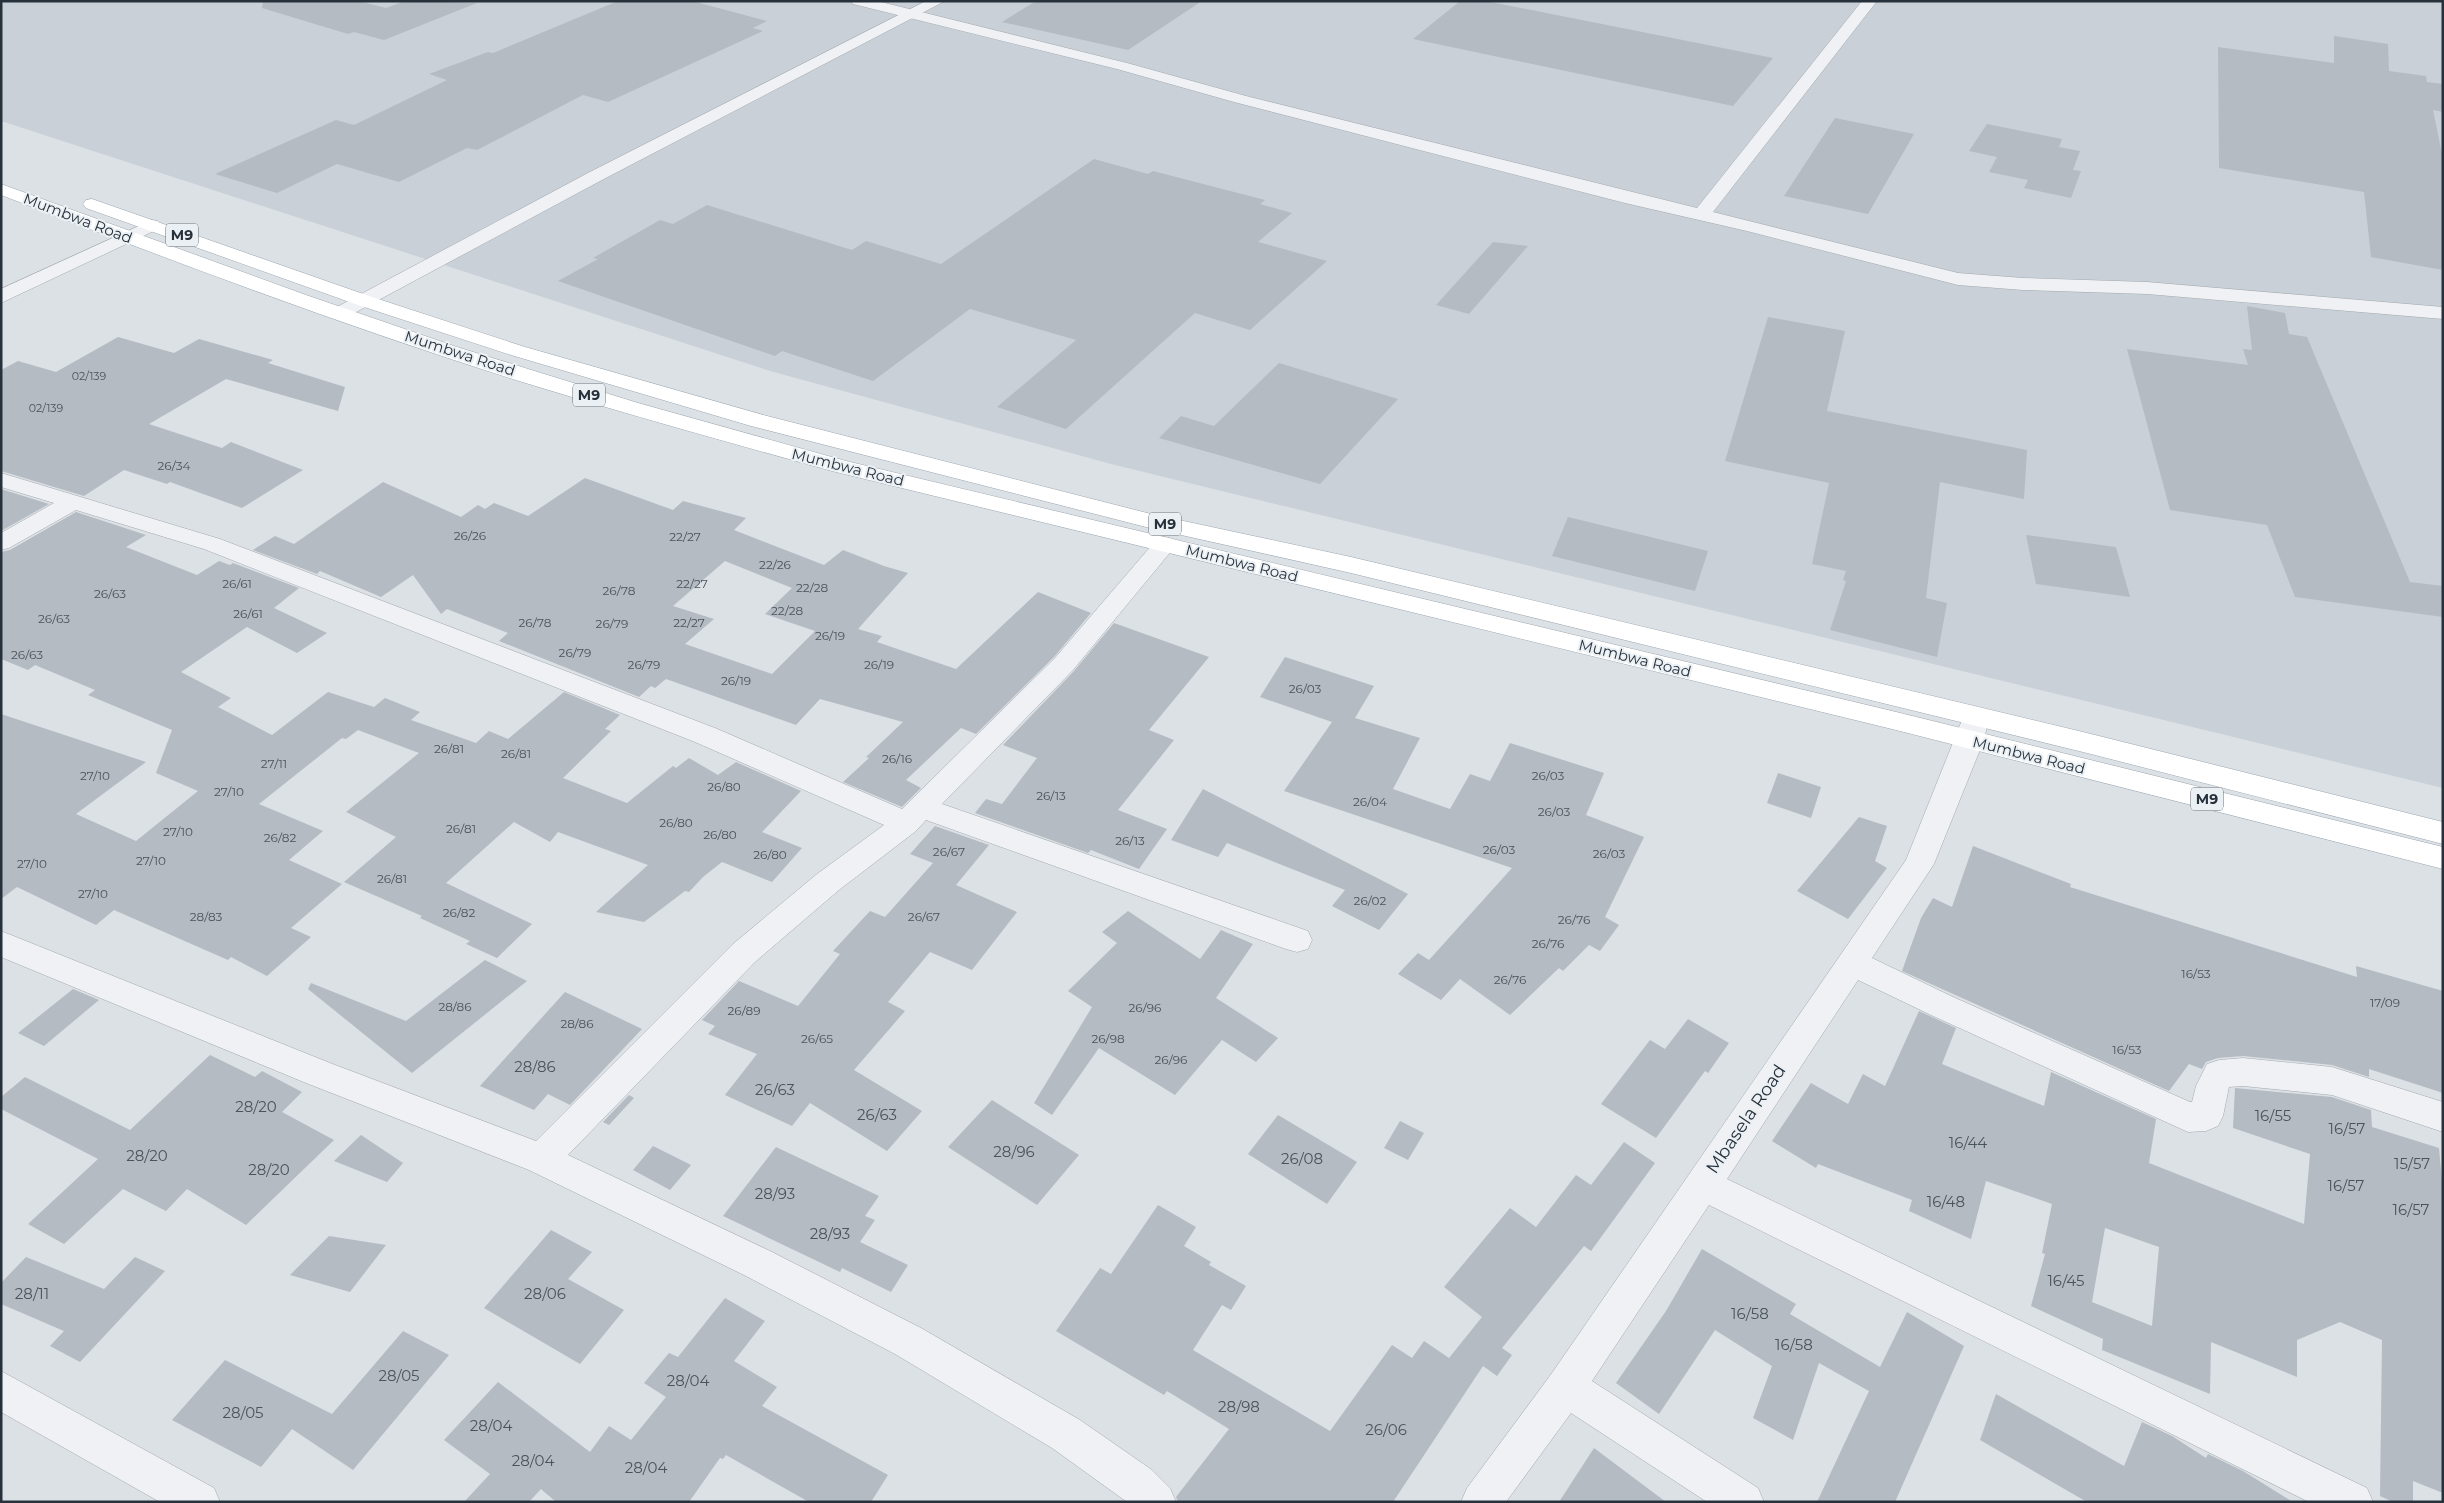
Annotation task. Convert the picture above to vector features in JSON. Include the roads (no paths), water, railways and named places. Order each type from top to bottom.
[{"type":"main road","name":"Mumbwa Road","points":[[1,189],[127,237],[340,313],[599,398],[728,436],[840,466],[1165,544],[1973,728],[2443,832]]},
{"type":"main road","name":"Mumbwa Road","points":[[72,196],[362,300],[622,382],[893,457],[1150,521],[1351,565],[1973,728],[2443,858]]},
{"type":"street","points":[[858,1],[1122,66],[1622,197],[1958,278],[2023,284],[2148,288],[2443,313]]},
{"type":"street","points":[[340,313],[578,186],[938,1]]},
{"type":"street","points":[[1701,215],[1870,1]]},
{"type":"street","points":[[1,297],[152,225]]},
{"type":"street","points":[[1,480],[212,544],[346,598],[599,693],[778,766],[914,816],[1297,940]]},
{"type":"street","points":[[1,542],[75,501]]},
{"type":"street","points":[[541,1159],[744,953],[828,882],[914,816],[1064,664],[1165,544]]},
{"type":"street","name":"Mbasela Road","points":[[1481,1502],[1566,1387],[1851,962],[1919,864],[1973,728]]},
{"type":"street","points":[[1,943],[72,974],[291,1062],[541,1159],[757,1263],[908,1341],[1066,1434],[1138,1484],[1156,1502]]},
{"type":"street","points":[[1851,962],[1942,1006],[2188,1117],[2206,1116],[2213,1086],[2219,1074],[2243,1072],[2332,1081],[2443,1117]]},
{"type":"street","points":[[1702,1184],[2353,1502]]},
{"type":"street","points":[[1566,1387],[1744,1502]]},
{"type":"street","points":[[1,1390],[200,1502]]}]
